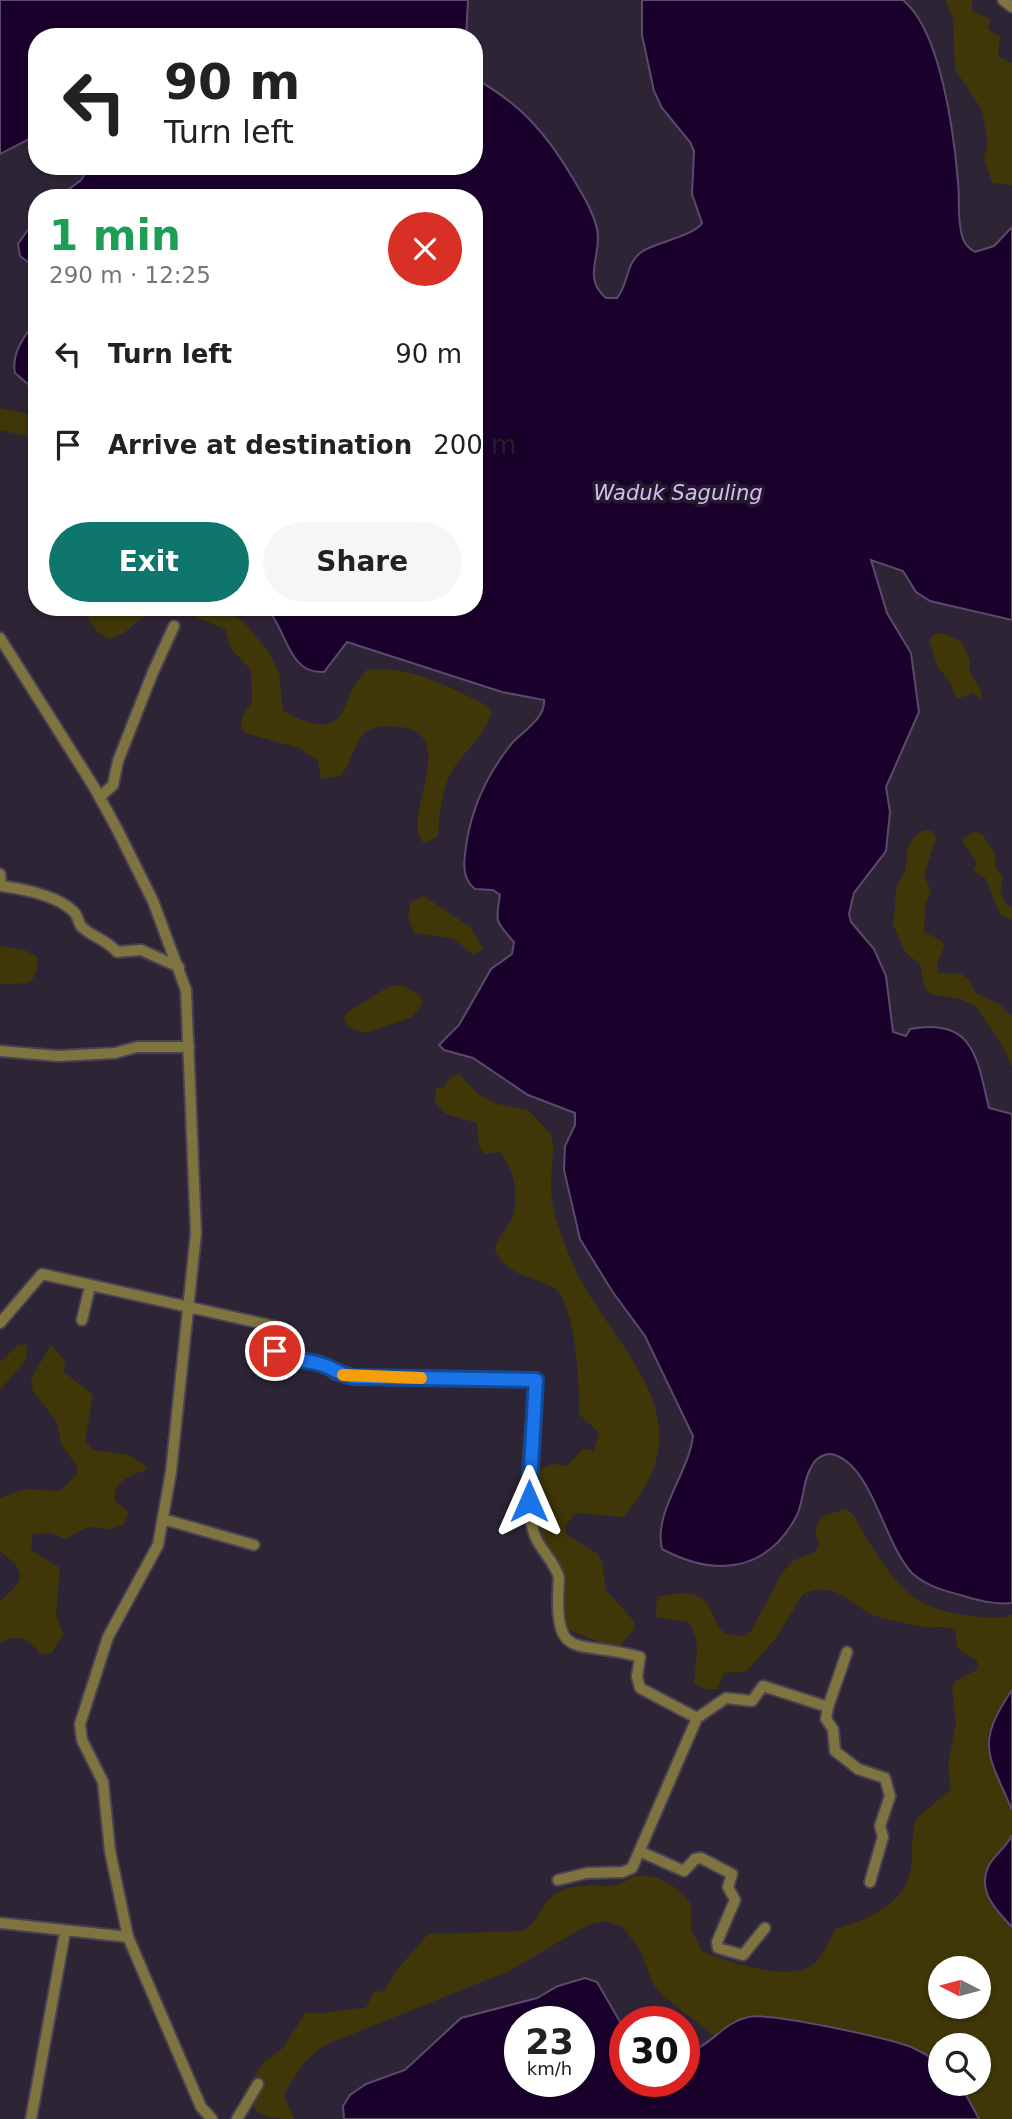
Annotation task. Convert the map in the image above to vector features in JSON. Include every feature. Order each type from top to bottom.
[{"type":"street","points":[[1003,0],[1012,7]]},
{"type":"street","points":[[100,797],[113,785],[124,746],[174,626]]},
{"type":"street","points":[[0,638],[100,797],[153,901],[186,990],[197,1233],[163,1519],[155,1552],[108,1637],[80,1724],[82,1740],[103,1782],[110,1851],[128,1937],[201,2107],[212,2119]]},
{"type":"street","points":[[0,874],[1,886],[35,892],[69,908],[81,926],[107,940],[117,952],[122,954],[141,950],[179,967]]},
{"type":"street","points":[[0,1051],[70,1056],[115,1053],[138,1047],[189,1047]]},
{"type":"street","points":[[0,1323],[40,1274],[278,1327],[275,1351],[279,1355],[324,1365],[343,1376],[536,1380],[530,1457],[530,1509],[536,1537],[559,1578],[556,1597],[562,1633],[573,1644],[640,1657],[637,1677],[640,1688],[697,1718]]},
{"type":"street","points":[[82,1320],[90,1286]]},
{"type":"street","points":[[163,1519],[178,1521],[254,1545]]},
{"type":"street","points":[[847,1652],[826,1719],[834,1729],[835,1751],[859,1769],[885,1778],[890,1791],[880,1826],[883,1837],[870,1882]]},
{"type":"street","points":[[558,1880],[587,1873],[628,1871],[641,1852],[697,1718],[726,1698],[752,1701],[763,1686],[828,1707]]},
{"type":"street","points":[[641,1852],[684,1871],[695,1859],[701,1858],[732,1874],[728,1887],[735,1900],[717,1942],[718,1948],[743,1955],[765,1928]]},
{"type":"street","points":[[0,1923],[128,1937]]},
{"type":"street","points":[[31,2119],[65,1932]]},
{"type":"street","points":[[237,2119],[258,2084]]},
{"type":"shaded area","points":[[946,0],[972,0],[972,11],[990,19],[988,29],[1000,37],[998,56],[1012,63],[1012,185],[992,183],[984,158],[988,143],[982,110],[955,69],[953,20]]},
{"type":"shaded area","points":[[0,408],[28,414],[28,436],[0,430]]},
{"type":"shaded area","points":[[86,616],[144,616],[124,633],[109,639],[98,632]]},
{"type":"shaded area","points":[[193,616],[236,616],[242,620],[268,651],[279,673],[283,711],[306,721],[322,725],[340,716],[357,682],[367,670],[383,669],[414,674],[488,706],[492,713],[481,735],[448,778],[438,836],[424,843],[418,831],[428,760],[427,745],[418,733],[400,727],[374,728],[361,738],[341,776],[321,779],[318,761],[299,748],[245,733],[241,725],[243,715],[252,702],[251,670],[231,649],[225,629]]},
{"type":"shaded area","points":[[943,633],[961,641],[982,699],[972,693],[957,699],[949,680],[938,668],[929,640],[935,634]]},
{"type":"shaded area","points":[[924,830],[932,831],[936,838],[924,875],[931,891],[925,906],[924,932],[942,941],[944,946],[937,965],[938,973],[961,974],[968,979],[976,993],[999,1004],[1012,1016],[1012,1067],[1003,1047],[976,1006],[960,999],[931,994],[925,989],[920,964],[906,953],[893,925],[897,884],[905,872],[908,847],[917,834]]},
{"type":"shaded area","points":[[974,832],[982,834],[995,853],[995,867],[1003,876],[1000,892],[1006,904],[1012,907],[1012,920],[1000,914],[986,879],[973,870],[977,863],[963,838]]},
{"type":"shaded area","points":[[424,896],[470,927],[484,950],[473,955],[453,938],[414,933],[408,917],[411,901]]},
{"type":"shaded area","points":[[0,946],[24,950],[38,957],[37,968],[31,980],[27,983],[0,985]]},
{"type":"shaded area","points":[[390,986],[405,987],[420,998],[423,1003],[412,1017],[366,1033],[348,1027],[344,1018],[348,1012]]},
{"type":"shaded area","points":[[459,1074],[477,1093],[497,1104],[528,1110],[551,1134],[551,1196],[569,1255],[586,1289],[645,1382],[657,1412],[659,1445],[649,1479],[623,1517],[576,1513],[565,1526],[567,1535],[598,1554],[602,1562],[606,1590],[634,1621],[634,1629],[621,1645],[614,1648],[567,1629],[563,1618],[563,1579],[540,1537],[537,1507],[539,1469],[554,1464],[567,1466],[583,1449],[594,1451],[599,1433],[579,1414],[578,1367],[572,1327],[561,1296],[554,1288],[508,1267],[495,1251],[515,1209],[514,1182],[508,1165],[499,1152],[484,1154],[479,1146],[477,1123],[446,1114],[435,1102],[436,1089],[444,1087],[451,1077]]},
{"type":"shaded area","points":[[19,1344],[27,1345],[26,1360],[0,1390],[0,1362]]},
{"type":"shaded area","points":[[51,1344],[65,1361],[64,1372],[93,1395],[85,1441],[93,1450],[129,1455],[146,1466],[146,1470],[123,1480],[115,1494],[115,1501],[128,1512],[124,1525],[110,1529],[87,1527],[66,1539],[51,1533],[33,1534],[31,1550],[60,1568],[56,1614],[63,1634],[52,1653],[40,1654],[32,1644],[23,1639],[12,1638],[0,1643],[0,1601],[15,1587],[20,1576],[15,1565],[0,1551],[0,1498],[25,1489],[60,1491],[77,1474],[77,1466],[61,1444],[57,1422],[33,1391],[31,1379]]},
{"type":"shaded area","points":[[845,1509],[854,1517],[893,1577],[915,1598],[945,1611],[976,1617],[1012,1615],[1012,1690],[995,1716],[988,1734],[987,1749],[1012,1810],[1012,1835],[990,1903],[1012,1927],[1012,2119],[979,2119],[967,2096],[991,2096],[991,2033],[928,2033],[928,2056],[911,2047],[717,2038],[700,2025],[700,2006],[676,2006],[663,1996],[653,1984],[641,1952],[623,1927],[604,1921],[588,1925],[509,1971],[325,2045],[301,2068],[284,2096],[294,2119],[270,2117],[258,2112],[243,2093],[263,2063],[283,2048],[306,2012],[366,2008],[374,1992],[384,1991],[396,1971],[428,1934],[523,1931],[559,1892],[580,1886],[617,1885],[633,1877],[644,1876],[667,1882],[691,1904],[691,1929],[702,1951],[741,1965],[788,1972],[801,1970],[816,1962],[835,1929],[870,1916],[900,1894],[910,1873],[916,1819],[951,1789],[948,1766],[956,1722],[952,1688],[956,1681],[978,1669],[977,1661],[957,1648],[955,1630],[886,1619],[864,1610],[838,1593],[817,1590],[803,1594],[776,1638],[747,1671],[724,1673],[717,1689],[708,1690],[694,1684],[697,1643],[692,1628],[687,1622],[656,1617],[657,1597],[687,1593],[706,1603],[725,1634],[745,1636],[751,1631],[782,1573],[793,1561],[815,1552],[819,1545],[815,1531],[821,1517]]},
{"type":"water","points":[[0,0],[468,0],[466,28],[28,28],[28,140],[0,154]]},
{"type":"water","name":"Waduk Saguling","points":[[642,0],[903,0],[916,15],[927,35],[943,85],[953,138],[964,241],[975,252],[994,246],[1012,227],[1012,620],[930,601],[916,592],[903,571],[871,560],[887,613],[911,653],[919,712],[886,787],[890,812],[886,851],[854,893],[849,914],[851,922],[874,949],[886,976],[893,1032],[906,1036],[910,1029],[931,1027],[948,1029],[960,1036],[976,1058],[989,1108],[1012,1114],[1012,1603],[973,1599],[935,1587],[912,1573],[902,1560],[869,1490],[859,1475],[848,1463],[832,1454],[822,1456],[813,1464],[807,1476],[797,1515],[785,1534],[771,1549],[755,1559],[720,1566],[701,1564],[662,1549],[662,1521],[693,1436],[645,1336],[612,1291],[580,1239],[564,1170],[565,1146],[575,1125],[575,1113],[528,1095],[473,1058],[444,1050],[439,1045],[459,1025],[491,969],[512,954],[514,942],[498,922],[500,895],[493,890],[475,889],[465,874],[467,839],[475,809],[487,781],[513,742],[538,718],[544,700],[502,692],[347,642],[324,672],[311,671],[294,657],[273,616],[483,616],[483,189],[69,189],[84,175],[483,175],[483,83],[506,98],[532,122],[564,163],[593,216],[597,229],[595,282],[606,298],[617,298],[637,256],[649,248],[691,232],[702,223],[692,194],[694,151],[690,142],[662,108],[654,91],[642,35]]},
{"type":"water","points":[[28,230],[28,262],[20,256],[18,244]]},
{"type":"water","points":[[28,332],[28,384],[15,373],[14,366],[23,338]]},
{"type":"water","points":[[1012,1690],[1012,1810],[992,1761],[989,1737],[1000,1709]]},
{"type":"water","points":[[1012,1835],[1012,1927],[990,1900],[985,1876],[988,1867]]},
{"type":"water","points":[[585,1978],[597,1982],[611,2006],[609,2097],[700,2097],[700,2047],[731,2024],[748,2017],[760,2016],[855,2032],[918,2050],[928,2056],[928,2096],[967,2096],[979,2119],[344,2119],[343,2106],[350,2095],[366,2084],[405,2070],[461,2018],[504,2007],[504,2097],[595,2097],[595,2006],[507,2006],[537,1998],[558,1986]]},
{"type":"slow traffic","points":[[343,1375],[421,1378]]},
{"type":"route","points":[[275,1351],[286,1357],[324,1365],[335,1374],[354,1377],[536,1380],[529,1501]]}]
